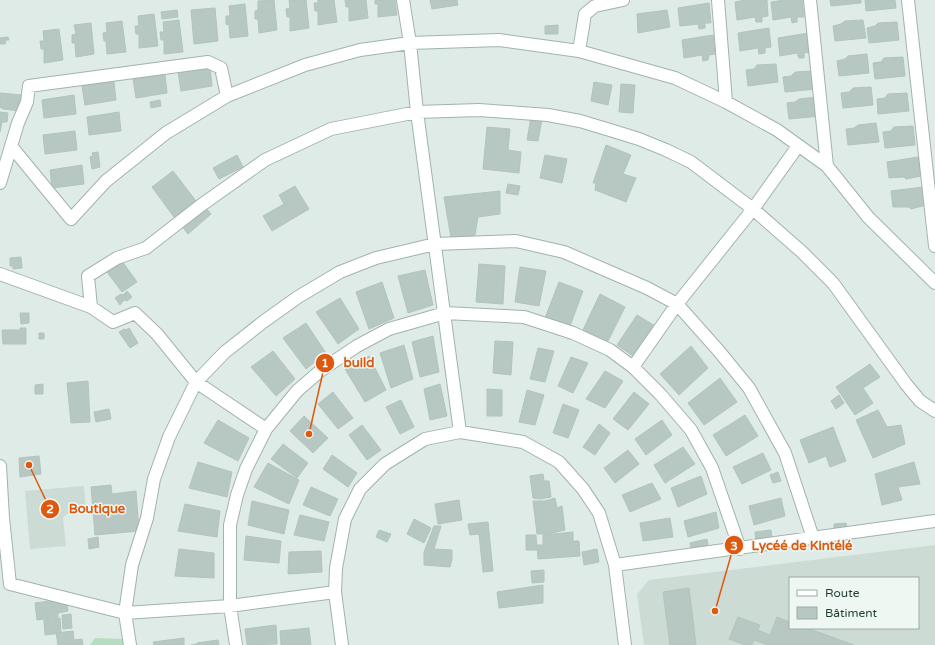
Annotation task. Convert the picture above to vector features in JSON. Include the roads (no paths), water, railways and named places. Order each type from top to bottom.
[{"type":"street","points":[[403,0],[410,43],[460,432]]},
{"type":"street","points":[[579,51],[585,14],[595,6],[623,0]]},
{"type":"street","points":[[718,0],[726,102]]},
{"type":"street","points":[[810,0],[827,166]]},
{"type":"street","points":[[908,0],[935,246]]},
{"type":"street","points":[[11,146],[71,219],[106,181],[166,133],[227,96],[305,65],[360,50],[410,43],[499,40],[579,51],[675,78],[726,102],[777,130],[827,166],[868,217],[935,283]]},
{"type":"street","points":[[0,183],[26,102],[29,86],[208,62],[221,68],[227,96]]},
{"type":"street","points":[[91,307],[88,276],[117,258],[146,248],[200,206],[265,160],[331,129],[418,112],[479,110],[548,115],[580,121],[639,139],[690,162],[753,209],[802,252],[833,283],[906,384],[920,401],[935,411]]},
{"type":"street","points":[[633,367],[677,304],[753,209],[798,146]]},
{"type":"street","points":[[130,645],[125,613],[132,565],[147,518],[154,479],[169,437],[196,382],[225,352],[263,322],[298,297],[340,272],[376,258],[435,244],[516,241],[564,252],[647,288],[677,304],[749,388],[785,453],[813,538]]},
{"type":"street","points":[[0,274],[91,307],[113,322],[135,314],[157,334],[196,382],[266,429]]},
{"type":"street","points":[[236,645],[230,606],[230,525],[237,495],[246,468],[266,429],[297,391],[320,371],[357,346],[389,329],[444,313],[524,317],[573,333],[610,350],[633,367],[661,395],[691,430],[712,468],[740,549]]},
{"type":"street","points":[[342,645],[335,592],[336,568],[345,519],[360,489],[386,464],[425,439],[460,432],[523,442],[559,462],[583,489],[599,513],[615,565],[625,645]]},
{"type":"street","points":[[0,466],[3,518],[10,584],[125,613],[230,606],[335,592]]},
{"type":"street","points":[[615,565],[935,521]]},
{"type":"place","name":"build","points":[[309,434]]},
{"type":"place","name":"Boutique","points":[[29,465]]},
{"type":"place","name":"Lycéé de Kintélé","points":[[715,611]]}]
